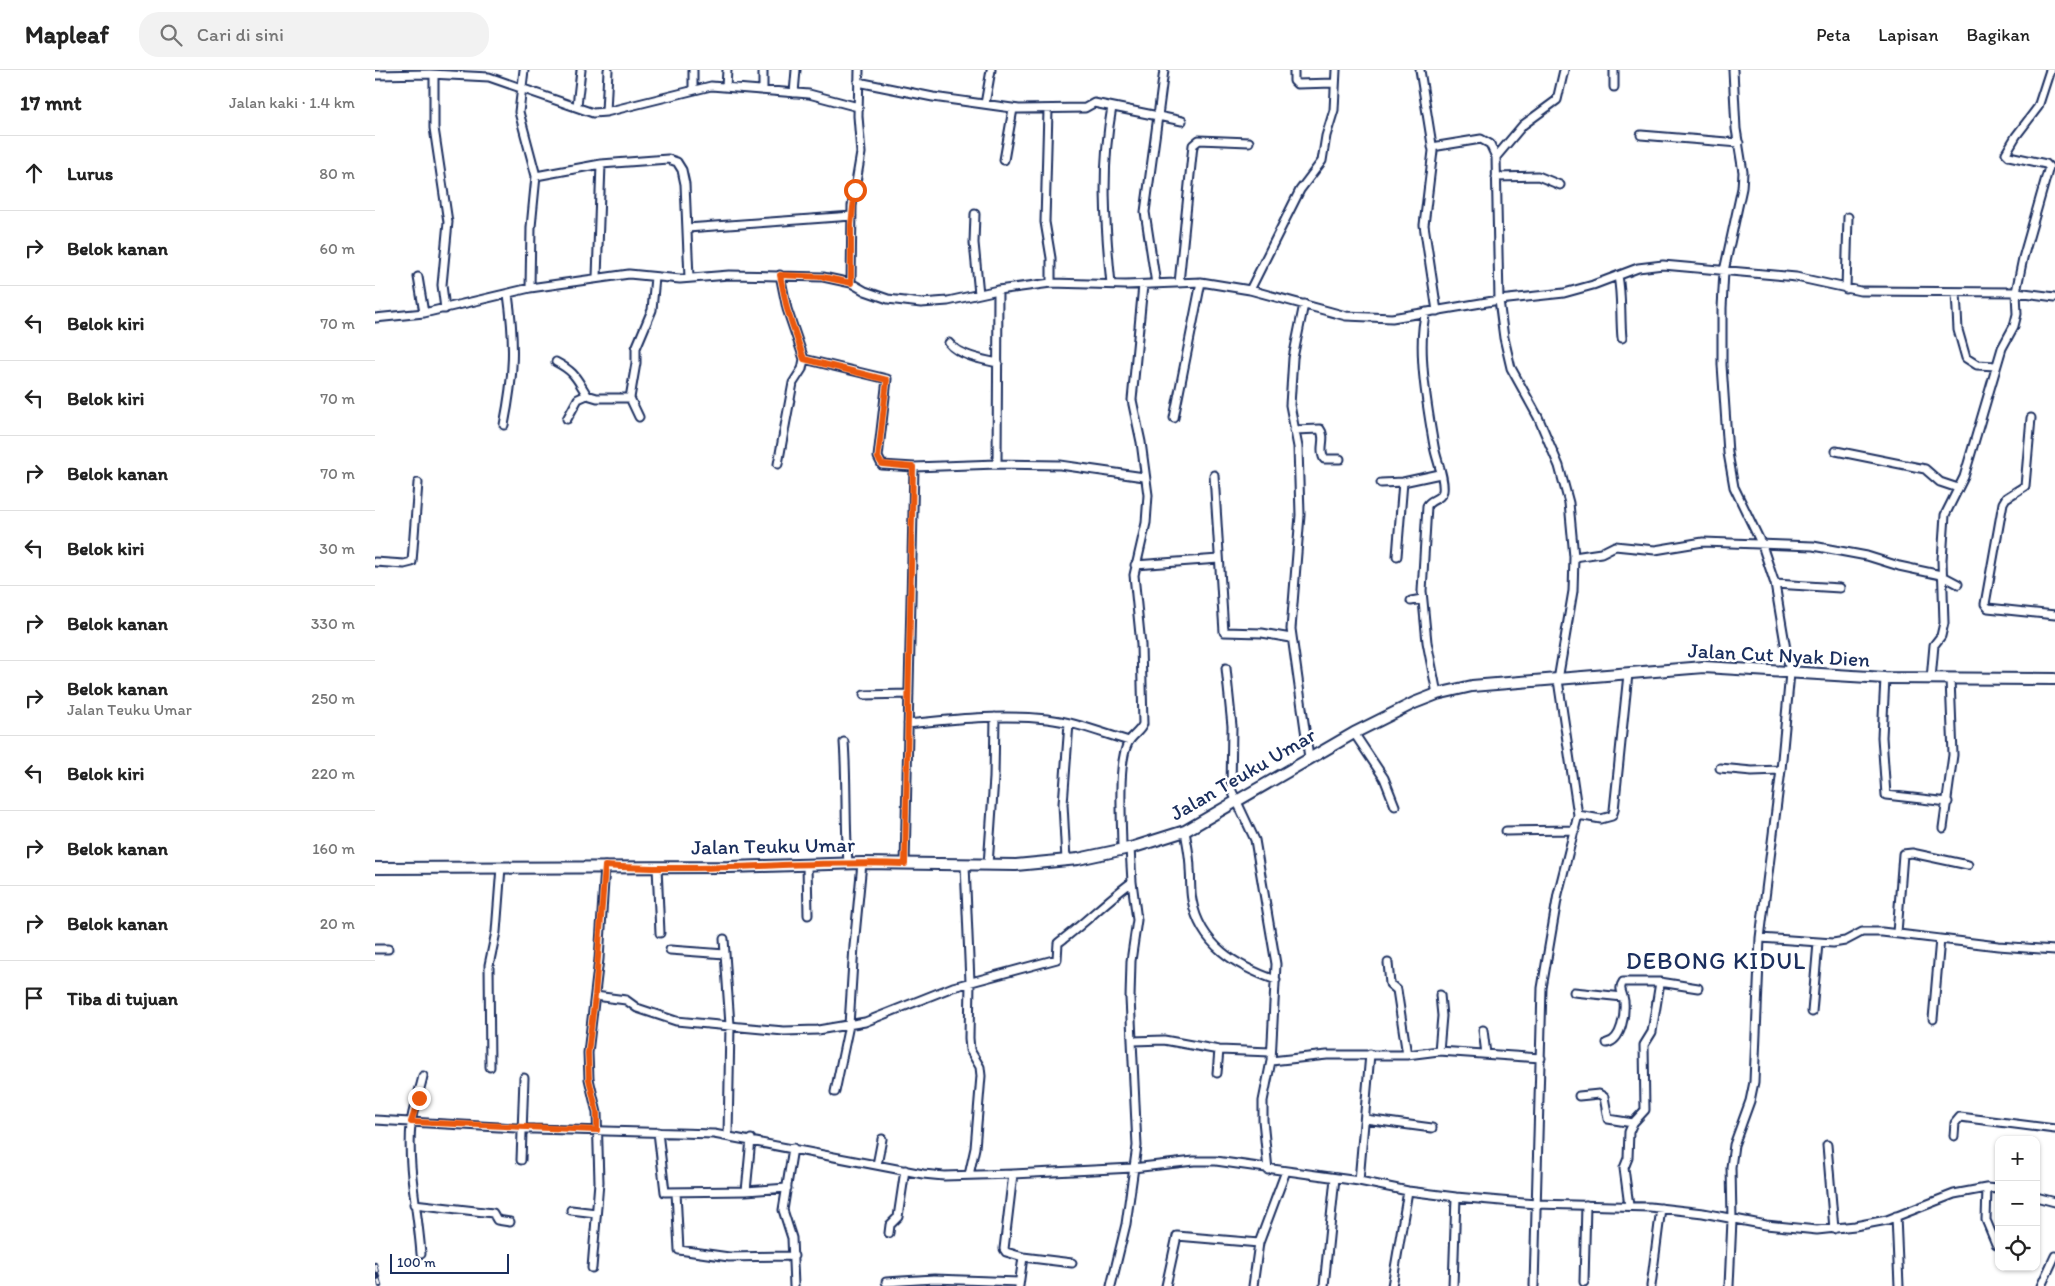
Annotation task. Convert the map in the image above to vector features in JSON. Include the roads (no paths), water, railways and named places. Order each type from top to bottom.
[{"type":"main road","name":"Jalan Cut Nyak Dien","points":[[1415,703],[1437,694],[1499,683],[1558,680],[1704,667],[1751,668],[1790,673],[1885,678],[2055,679]]},
{"type":"main road","name":"Jalan Teuku Umar","points":[[375,868],[657,867],[807,865],[862,862],[988,865],[1067,860],[1126,848],[1185,831],[1309,758],[1415,703]]},
{"type":"street","points":[[524,70],[519,112],[536,176],[531,227],[530,288]]},
{"type":"street","points":[[577,106],[581,70]]},
{"type":"street","points":[[606,112],[608,70]]},
{"type":"street","points":[[693,70],[693,89]]},
{"type":"street","points":[[726,87],[727,70]]},
{"type":"street","points":[[763,70],[763,90]]},
{"type":"street","points":[[794,93],[796,70]]},
{"type":"street","points":[[851,283],[852,216],[861,153],[858,107],[859,70]]},
{"type":"street","points":[[985,104],[991,70]]},
{"type":"street","points":[[1157,284],[1145,212],[1164,70]]},
{"type":"street","points":[[1294,70],[1297,84],[1335,83]]},
{"type":"street","points":[[1250,290],[1296,197],[1322,161],[1326,136],[1334,110],[1336,70]]},
{"type":"street","points":[[1420,70],[1432,147],[1424,225],[1437,312]]},
{"type":"street","points":[[1496,156],[1523,125],[1557,100],[1564,70]]},
{"type":"street","points":[[1614,70],[1615,87]]},
{"type":"street","points":[[1729,1286],[1732,1220],[1731,1167],[1734,1145],[1751,1101],[1760,938],[1781,770],[1790,673],[1775,584],[1762,545],[1741,505],[1729,470],[1722,365],[1724,271],[1742,188],[1743,172],[1733,99],[1733,70]]},
{"type":"street","points":[[1931,679],[1934,645],[1941,636],[1944,623],[1943,530],[1945,514],[1973,454],[1996,366],[2002,348],[2014,326],[2017,314],[2016,292],[2023,258],[2049,167],[2046,164],[2009,156],[2006,153],[2038,107],[2050,70]]},
{"type":"street","points":[[375,75],[489,77],[593,113],[606,112],[693,89],[726,87],[794,93],[858,107]]},
{"type":"street","points":[[434,75],[434,128],[448,222],[442,285],[445,309]]},
{"type":"street","points":[[858,82],[1013,109],[1085,108],[1094,103],[1182,121]]},
{"type":"street","points":[[1111,284],[1105,228],[1104,178],[1106,142],[1112,107]]},
{"type":"street","points":[[1004,160],[1013,109]]},
{"type":"street","points":[[1048,110],[1045,222],[1051,258],[1051,283]]},
{"type":"street","points":[[1641,135],[1739,144]]},
{"type":"street","points":[[1432,147],[1481,139],[1488,142],[1496,156],[1499,300],[1503,338],[1511,368],[1537,417],[1559,466],[1569,503],[1574,556],[1573,591],[1558,680],[1577,815],[1544,970],[1534,1286]]},
{"type":"street","points":[[1179,283],[1193,145],[1199,140],[1249,142]]},
{"type":"street","points":[[536,176],[601,164],[668,159],[677,162],[682,170],[685,184],[689,278]]},
{"type":"street","points":[[597,277],[601,164]]},
{"type":"street","points":[[1497,177],[1539,176],[1560,185]]},
{"type":"street","points":[[975,214],[974,243],[979,294]]},
{"type":"street","points":[[687,228],[852,216]]},
{"type":"street","points":[[1846,289],[1848,217]]},
{"type":"street","points":[[375,318],[425,313],[530,288],[597,277],[629,274],[689,278],[729,275],[823,277],[851,283],[865,291],[888,299],[911,303],[948,301],[998,290],[1051,283],[1143,285],[1201,282],[1250,290],[1357,318],[1393,318],[1499,300],[1564,293],[1649,266],[1796,277],[1846,289],[2016,292],[2055,297]]},
{"type":"street","points":[[778,464],[793,383],[804,364],[785,302],[780,275]]},
{"type":"street","points":[[419,276],[425,313]]},
{"type":"street","points":[[1618,276],[1621,292],[1619,309],[1622,338]]},
{"type":"street","points":[[639,417],[630,398],[636,363],[636,348],[652,310],[655,277]]},
{"type":"street","points":[[1174,418],[1201,282]]},
{"type":"street","points":[[1111,1286],[1126,1224],[1137,1146],[1137,1113],[1130,998],[1131,961],[1137,920],[1126,848],[1122,776],[1129,741],[1143,724],[1141,645],[1134,589],[1135,565],[1146,523],[1148,495],[1144,477],[1141,442],[1132,400],[1143,285]]},
{"type":"street","points":[[997,464],[998,290]]},
{"type":"street","points":[[1956,292],[1958,330],[1966,358],[1977,365],[1996,366]]},
{"type":"street","points":[[504,425],[514,366],[513,330],[507,294]]},
{"type":"street","points":[[1304,304],[1293,358],[1290,405],[1298,447],[1300,515],[1291,638],[1297,662],[1309,758]]},
{"type":"street","points":[[1426,312],[1423,320],[1423,355],[1442,494],[1427,506],[1422,599],[1427,642],[1437,694]]},
{"type":"street","points":[[949,343],[953,348],[997,363]]},
{"type":"street","points":[[804,359],[887,380],[878,458],[882,464],[913,467],[997,464],[1083,467],[1144,477]]},
{"type":"street","points":[[556,362],[571,370],[580,380],[587,395]]},
{"type":"street","points":[[567,419],[578,399],[587,395],[597,398],[630,398]]},
{"type":"street","points":[[2031,418],[2025,486],[2006,498],[2003,503],[1985,604],[1989,608],[2055,615]]},
{"type":"street","points":[[1294,430],[1319,429],[1323,437],[1322,456],[1324,458],[1340,459]]},
{"type":"street","points":[[1836,451],[1925,469],[1941,482],[1958,488]]},
{"type":"street","points":[[905,864],[913,467]]},
{"type":"street","points":[[1381,483],[1403,482],[1440,474]]},
{"type":"street","points":[[1214,475],[1224,632],[1262,633],[1291,638]]},
{"type":"street","points":[[1397,556],[1403,482]]},
{"type":"street","points":[[375,562],[404,564],[412,562],[418,483]]},
{"type":"street","points":[[1574,556],[1601,553],[1615,546],[1655,550],[1703,542],[1813,546],[1848,551],[1943,576],[1958,584]]},
{"type":"street","points":[[1135,565],[1219,559]]},
{"type":"street","points":[[1775,584],[1840,588]]},
{"type":"street","points":[[1411,600],[1422,599]]},
{"type":"street","points":[[1226,668],[1232,726],[1230,782],[1255,840],[1272,932],[1276,980],[1271,1061],[1263,1101],[1268,1170]]},
{"type":"street","points":[[1577,815],[1601,819],[1612,816],[1628,674]]},
{"type":"street","points":[[1885,678],[1881,737],[1886,795],[1948,802]]},
{"type":"street","points":[[1943,828],[1953,755],[1950,679]]},
{"type":"street","points":[[864,695],[909,694]]},
{"type":"street","points":[[908,724],[969,717],[1046,719],[1069,723],[1129,741]]},
{"type":"street","points":[[988,865],[994,778],[995,718]]},
{"type":"street","points":[[1067,860],[1063,804],[1069,723]]},
{"type":"street","points":[[1354,733],[1384,778],[1395,806]]},
{"type":"street","points":[[844,742],[847,786],[845,814],[847,863]]},
{"type":"street","points":[[1720,768],[1752,771],[1781,770]]},
{"type":"street","points":[[1506,831],[1575,830]]},
{"type":"street","points":[[1185,831],[1190,866],[1191,898],[1203,932],[1218,948],[1245,969],[1276,980]]},
{"type":"street","points":[[1897,933],[1903,854],[1910,853],[1968,865]]},
{"type":"street","points":[[835,1092],[849,1025],[862,862]]},
{"type":"street","points":[[807,865],[808,915]]},
{"type":"street","points":[[965,865],[970,982],[970,1050],[980,1067],[981,1084],[975,1148],[969,1175]]},
{"type":"street","points":[[592,1268],[599,1182],[597,1113],[589,1079],[588,1053],[595,996],[605,866]]},
{"type":"street","points":[[490,1067],[488,1030],[489,965],[496,932],[501,867]]},
{"type":"street","points":[[657,867],[660,933]]},
{"type":"street","points":[[595,996],[625,1000],[637,1008],[676,1021],[792,1031],[849,1025],[970,982],[1057,959],[1058,942],[1074,932],[1104,904],[1132,882]]},
{"type":"street","points":[[1760,938],[1838,943],[1862,932],[1897,933],[2055,950]]},
{"type":"street","points":[[724,939],[730,1026],[731,1098],[728,1136]]},
{"type":"street","points":[[1933,1020],[1940,939]]},
{"type":"street","points":[[1812,1012],[1818,943]]},
{"type":"street","points":[[375,949],[388,949]]},
{"type":"street","points":[[670,950],[725,954]]},
{"type":"street","points":[[1388,963],[1390,984],[1397,990],[1407,1055]]},
{"type":"street","points":[[1607,1043],[1616,1039],[1620,1032],[1623,997],[1621,990],[1623,982],[1660,982],[1698,988]]},
{"type":"street","points":[[1629,1206],[1624,1168],[1628,1158],[1629,1132],[1633,1123],[1645,1110],[1644,1045],[1652,1032],[1660,982]]},
{"type":"street","points":[[1574,992],[1623,997]]},
{"type":"street","points":[[1439,1051],[1442,1016],[1440,995]]},
{"type":"street","points":[[1483,1030],[1486,1054]]},
{"type":"street","points":[[1133,1041],[1164,1040],[1219,1050],[1271,1052]]},
{"type":"street","points":[[1217,1073],[1219,1050]]},
{"type":"street","points":[[1271,1061],[1327,1055],[1407,1055],[1439,1051],[1541,1058]]},
{"type":"street","points":[[1359,1181],[1370,1054]]},
{"type":"street","points":[[421,1254],[419,1226],[414,1204],[411,1122],[423,1076]]},
{"type":"street","points":[[521,1160],[524,1078]]},
{"type":"street","points":[[1579,1096],[1599,1094],[1604,1097],[1608,1119],[1633,1123]]},
{"type":"street","points":[[1954,1136],[1955,1123],[1960,1117],[2055,1129]]},
{"type":"street","points":[[1365,1119],[1432,1128]]},
{"type":"street","points":[[375,1120],[728,1136],[944,1176],[1133,1168],[1194,1161],[1216,1161],[1268,1170],[1359,1181],[1408,1191],[1455,1197],[1536,1204],[1661,1208],[1732,1220],[1817,1230],[1834,1229],[1896,1216],[1954,1194],[1987,1188],[1995,1189]]},
{"type":"street","points":[[659,1132],[663,1190],[665,1192],[746,1191],[787,1188]]},
{"type":"street","points":[[746,1191],[751,1139]]},
{"type":"street","points":[[877,1164],[883,1139]]},
{"type":"street","points":[[1827,1145],[1834,1229]]},
{"type":"street","points":[[793,1148],[783,1210],[792,1238],[794,1286]]},
{"type":"street","points":[[889,1233],[890,1225],[898,1217],[905,1170]]},
{"type":"street","points":[[1253,1286],[1259,1244],[1286,1171]]},
{"type":"street","points":[[1013,1174],[1004,1249],[1006,1252],[1023,1257],[1072,1263]]},
{"type":"street","points":[[1324,1286],[1335,1178]]},
{"type":"street","points":[[1987,1188],[1986,1220],[1995,1244]]},
{"type":"street","points":[[1392,1286],[1408,1191]]},
{"type":"street","points":[[676,1192],[679,1250],[729,1257],[794,1256]]},
{"type":"street","points":[[1453,1286],[1455,1197]]},
{"type":"street","points":[[2040,1198],[2055,1202]]},
{"type":"street","points":[[414,1204],[493,1213],[497,1220],[510,1222]]},
{"type":"street","points":[[1584,1282],[1586,1205]]},
{"type":"street","points":[[1651,1286],[1661,1208]]},
{"type":"street","points":[[571,1210],[596,1213]]},
{"type":"street","points":[[1896,1216],[1899,1286]]},
{"type":"street","points":[[1166,1286],[1177,1236],[1259,1244]]},
{"type":"street","points":[[2041,1286],[2055,1256]]},
{"type":"street","points":[[886,1282],[934,1279],[1019,1284],[1023,1257]]},
{"type":"railway","points":[[375,1264],[380,1286]]},
{"type":"district","name":"DEBONG KIDUL","points":[[1716,961]]}]
